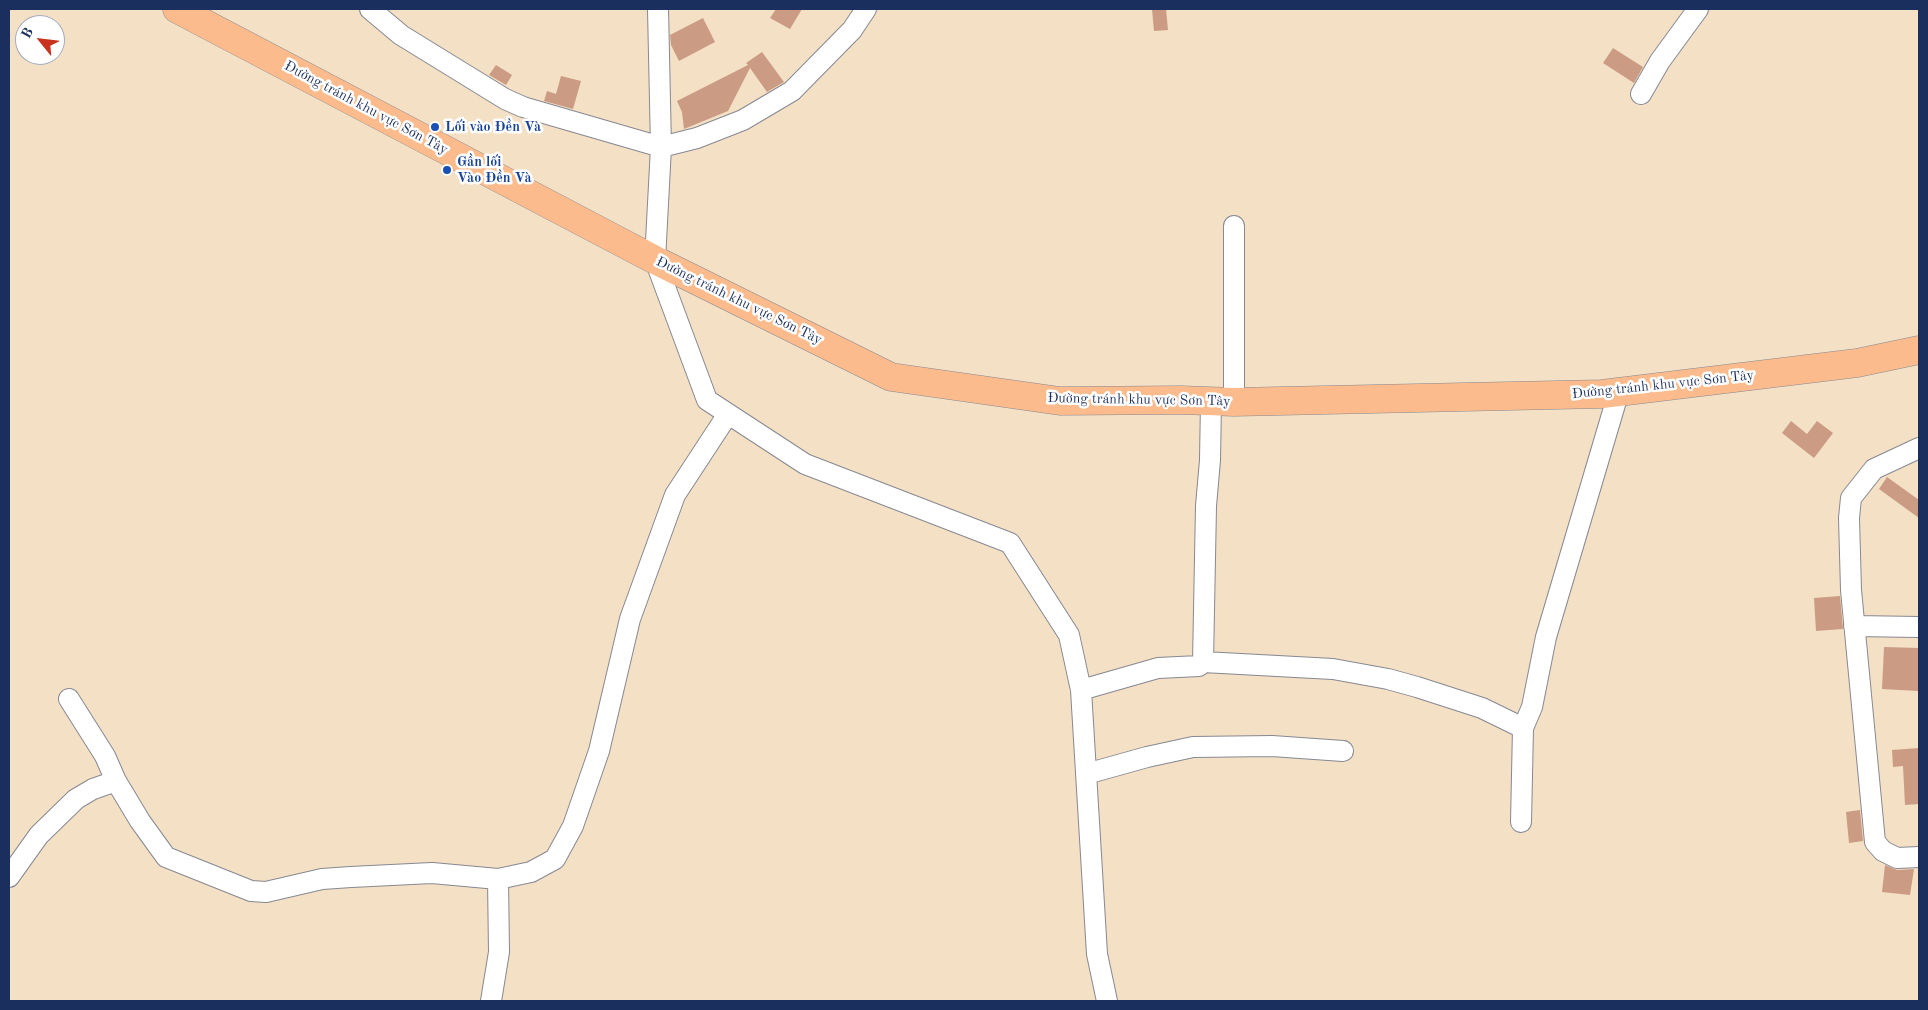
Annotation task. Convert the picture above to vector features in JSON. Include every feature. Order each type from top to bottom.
[{"type":"highway","name":"Đường tránh khu vực Sơn Tây","points":[[177,9],[655,260],[891,377],[1060,401],[1181,400],[1222,402],[1602,394],[1856,363],[1919,350]]},
{"type":"street","points":[[370,9],[401,35],[505,99],[523,107],[661,147],[697,138],[743,120],[792,91],[852,30],[866,9]]},
{"type":"street","points":[[658,9],[661,147],[655,260],[707,400],[805,464],[1010,543],[1069,635],[1081,690],[1097,954],[1107,1001]]},
{"type":"street","points":[[1641,94],[1660,60],[1698,9]]},
{"type":"street","points":[[1203,662],[1206,506],[1210,460],[1222,402],[1234,226]]},
{"type":"street","points":[[1521,822],[1523,728],[1532,707],[1546,637],[1619,391]]},
{"type":"street","points":[[69,699],[104,756],[116,781],[140,821],[166,857],[210,876],[251,891],[266,892],[322,879],[432,874],[498,879],[532,872],[555,859],[574,826],[599,751],[630,619],[674,495],[728,414]]},
{"type":"street","points":[[1919,448],[1874,468],[1851,498],[1851,590],[1875,842],[1883,851],[1897,858],[1919,857]]},
{"type":"street","points":[[1854,626],[1919,627]]},
{"type":"street","points":[[1081,690],[1158,668],[1199,666],[1203,662],[1333,669],[1388,679],[1482,708],[1523,728]]},
{"type":"street","points":[[1086,774],[1147,757],[1193,747],[1272,746],[1343,751]]},
{"type":"street","points":[[11,869],[39,834],[76,799],[116,781]]},
{"type":"street","points":[[491,1001],[499,952],[498,879]]},
{"type":"building","points":[[776,9],[802,9],[790,29],[770,18]]},
{"type":"building","points":[[1152,9],[1166,9],[1168,30],[1154,31]]},
{"type":"building","points":[[703,18],[715,42],[679,61],[671,45],[670,35]]},
{"type":"building","points":[[1613,48],[1643,67],[1634,83],[1603,63]]},
{"type":"building","points":[[762,52],[784,82],[767,92],[750,68],[728,111],[684,129],[682,112],[677,101],[748,65],[746,63]]},
{"type":"building","points":[[496,65],[512,75],[506,85],[489,75]]},
{"type":"building","points":[[561,76],[581,81],[573,109],[544,101],[547,91],[556,94]]},
{"type":"building","points":[[1791,421],[1807,434],[1817,421],[1833,433],[1814,458],[1782,433]]},
{"type":"building","points":[[1887,477],[1919,500],[1919,518],[1879,489]]},
{"type":"building","points":[[1840,596],[1843,629],[1816,631],[1814,598]]},
{"type":"building","points":[[1884,647],[1919,648],[1918,691],[1882,689]]},
{"type":"building","points":[[1919,748],[1919,804],[1905,805],[1903,766],[1893,767],[1892,750]]},
{"type":"building","points":[[1860,810],[1863,841],[1849,843],[1846,812]]},
{"type":"building","points":[[1885,865],[1897,870],[1914,869],[1910,895],[1882,892]]},
{"type":"place","name":"Lối vào Đền Và","points":[[435,127]]},
{"type":"place","name":"Gần lối Vào Đền Và","points":[[447,170]]}]
